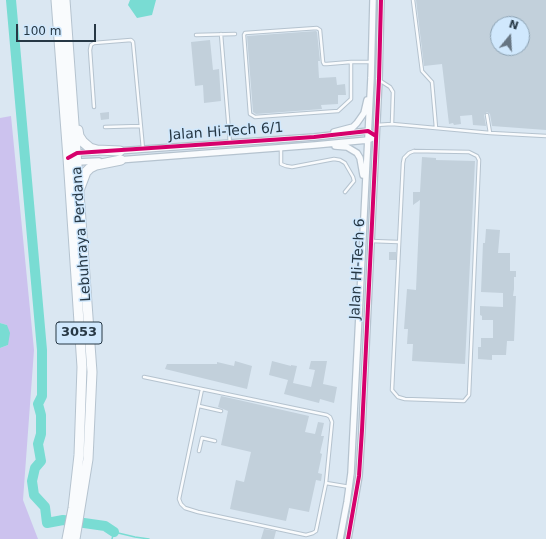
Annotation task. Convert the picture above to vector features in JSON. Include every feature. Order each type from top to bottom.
[{"type":"main road","name":"Lebuhraya Perdana","points":[[56,0],[82,367],[77,508]]},
{"type":"main road","name":"Lebuhraya Perdana","points":[[65,0],[92,372],[88,459],[72,535]]},
{"type":"main road","points":[[73,107],[79,136],[83,142],[90,148],[121,155]]},
{"type":"main road","points":[[79,192],[86,172],[90,168],[121,155]]},
{"type":"street","name":"Jalan Hi-Tech 6","points":[[340,539],[350,487],[372,62],[373,0]]},
{"type":"street","name":"Jalan Hi-Tech 6","points":[[348,539],[359,476],[379,79],[381,0]]},
{"type":"street","points":[[314,137],[353,127],[358,123],[364,113],[371,78]]},
{"type":"street","name":"Jalan Hi-Tech 6/1","points":[[68,158],[121,155],[143,149],[230,144],[368,131]]},
{"type":"street","points":[[368,131],[376,136]]},
{"type":"street","name":"Jalan Hi-Tech 6/1","points":[[77,158],[281,148],[368,140],[376,136]]},
{"type":"street","points":[[315,145],[347,147],[357,153],[362,165],[365,197]]},
{"type":"lane","points":[[413,0],[422,72],[432,82],[436,128]]},
{"type":"lane","points":[[351,62],[351,99],[338,111],[255,117],[250,114],[245,33],[317,28],[320,30],[323,62],[327,64],[351,62],[372,62]]},
{"type":"lane","points":[[221,34],[230,144]]},
{"type":"lane","points":[[196,35],[235,34]]},
{"type":"lane","points":[[94,107],[90,50],[91,45],[94,43],[131,40],[133,42],[143,149]]},
{"type":"lane","points":[[379,79],[390,87],[393,92],[392,124]]},
{"type":"lane","points":[[487,114],[490,133]]},
{"type":"lane","points":[[376,125],[392,124],[490,133],[546,136]]},
{"type":"lane","points":[[105,127],[140,126]]},
{"type":"lane","points":[[281,148],[281,164],[286,166],[292,167],[334,159],[345,163],[354,181],[345,192]]},
{"type":"lane","points":[[414,151],[469,152],[477,156],[479,160],[469,395],[464,401],[405,399],[398,397],[392,390],[398,242],[404,158],[409,153],[414,151]]},
{"type":"lane","points":[[371,241],[398,242]]},
{"type":"lane","points":[[144,377],[202,389],[326,415],[330,417],[332,422],[326,483],[316,530],[313,534],[306,535],[185,508],[179,499],[202,389]]},
{"type":"lane","points":[[199,406],[221,411]]},
{"type":"lane","points":[[199,451],[202,438],[215,441]]},
{"type":"lane","points":[[326,483],[350,487]]},
{"type":"shaded area","points":[[130,0],[156,0],[152,15],[137,18],[128,5]]},
{"type":"shaded area","points":[[11,116],[34,350],[23,500],[38,539],[0,539],[0,348],[8,345],[7,325],[0,323],[0,118]]},
{"type":"shaded area","points":[[0,323],[7,325],[10,333],[8,345],[0,348]]},
{"type":"building","points":[[416,0],[546,0],[546,130],[492,126],[490,114],[487,112],[484,115],[486,126],[473,125],[472,115],[460,116],[461,124],[449,124],[442,64],[424,66]]},
{"type":"building","points":[[316,31],[320,61],[318,61],[319,78],[336,77],[337,85],[345,84],[346,95],[338,95],[338,104],[321,105],[322,109],[256,114],[253,112],[247,36]]},
{"type":"building","points":[[210,40],[213,70],[219,69],[221,101],[204,103],[203,85],[195,86],[191,42]]},
{"type":"building","points":[[109,112],[109,119],[101,120],[100,113]]},
{"type":"building","points":[[422,157],[436,158],[436,160],[475,161],[465,364],[412,361],[413,344],[407,344],[408,329],[404,329],[407,289],[416,290],[420,200],[413,205],[413,192],[420,192]]},
{"type":"building","points":[[486,229],[500,230],[498,253],[510,253],[510,271],[516,271],[516,277],[514,277],[513,296],[516,296],[514,341],[507,341],[506,355],[492,355],[492,360],[478,359],[478,347],[481,347],[481,338],[493,338],[493,320],[482,320],[482,316],[480,315],[480,306],[503,307],[503,293],[481,292],[483,243],[485,243]]},
{"type":"building","points":[[389,252],[396,252],[396,260],[389,260]]},
{"type":"building","points":[[235,361],[252,366],[247,389],[165,369],[167,364],[217,364],[217,362],[234,366]]},
{"type":"building","points":[[272,361],[297,366],[293,383],[311,387],[315,370],[309,369],[311,361],[327,361],[323,384],[337,387],[334,403],[320,399],[319,403],[284,394],[288,380],[269,375]]},
{"type":"building","points":[[221,396],[309,416],[305,432],[315,434],[318,422],[324,423],[321,436],[324,436],[320,453],[322,454],[318,473],[322,474],[321,481],[316,480],[309,512],[289,508],[286,521],[230,509],[236,480],[244,482],[251,452],[221,445],[228,411],[218,407]]},
{"type":"building","points":[[264,529],[276,531],[274,539],[261,539]]},
{"type":"waterway","points":[[11,0],[42,350],[42,396],[38,404],[41,415],[41,434],[38,444],[41,461],[35,468],[32,481],[34,495],[45,507],[47,523],[63,520],[105,526],[114,532]]},
{"type":"waterway","points":[[112,539],[114,532],[149,539]]},
{"type":"cycle path","points":[[348,539],[359,476],[362,430],[379,79],[381,0]]},
{"type":"cycle path","points":[[68,158],[77,153],[314,137],[368,131],[376,136]]}]
